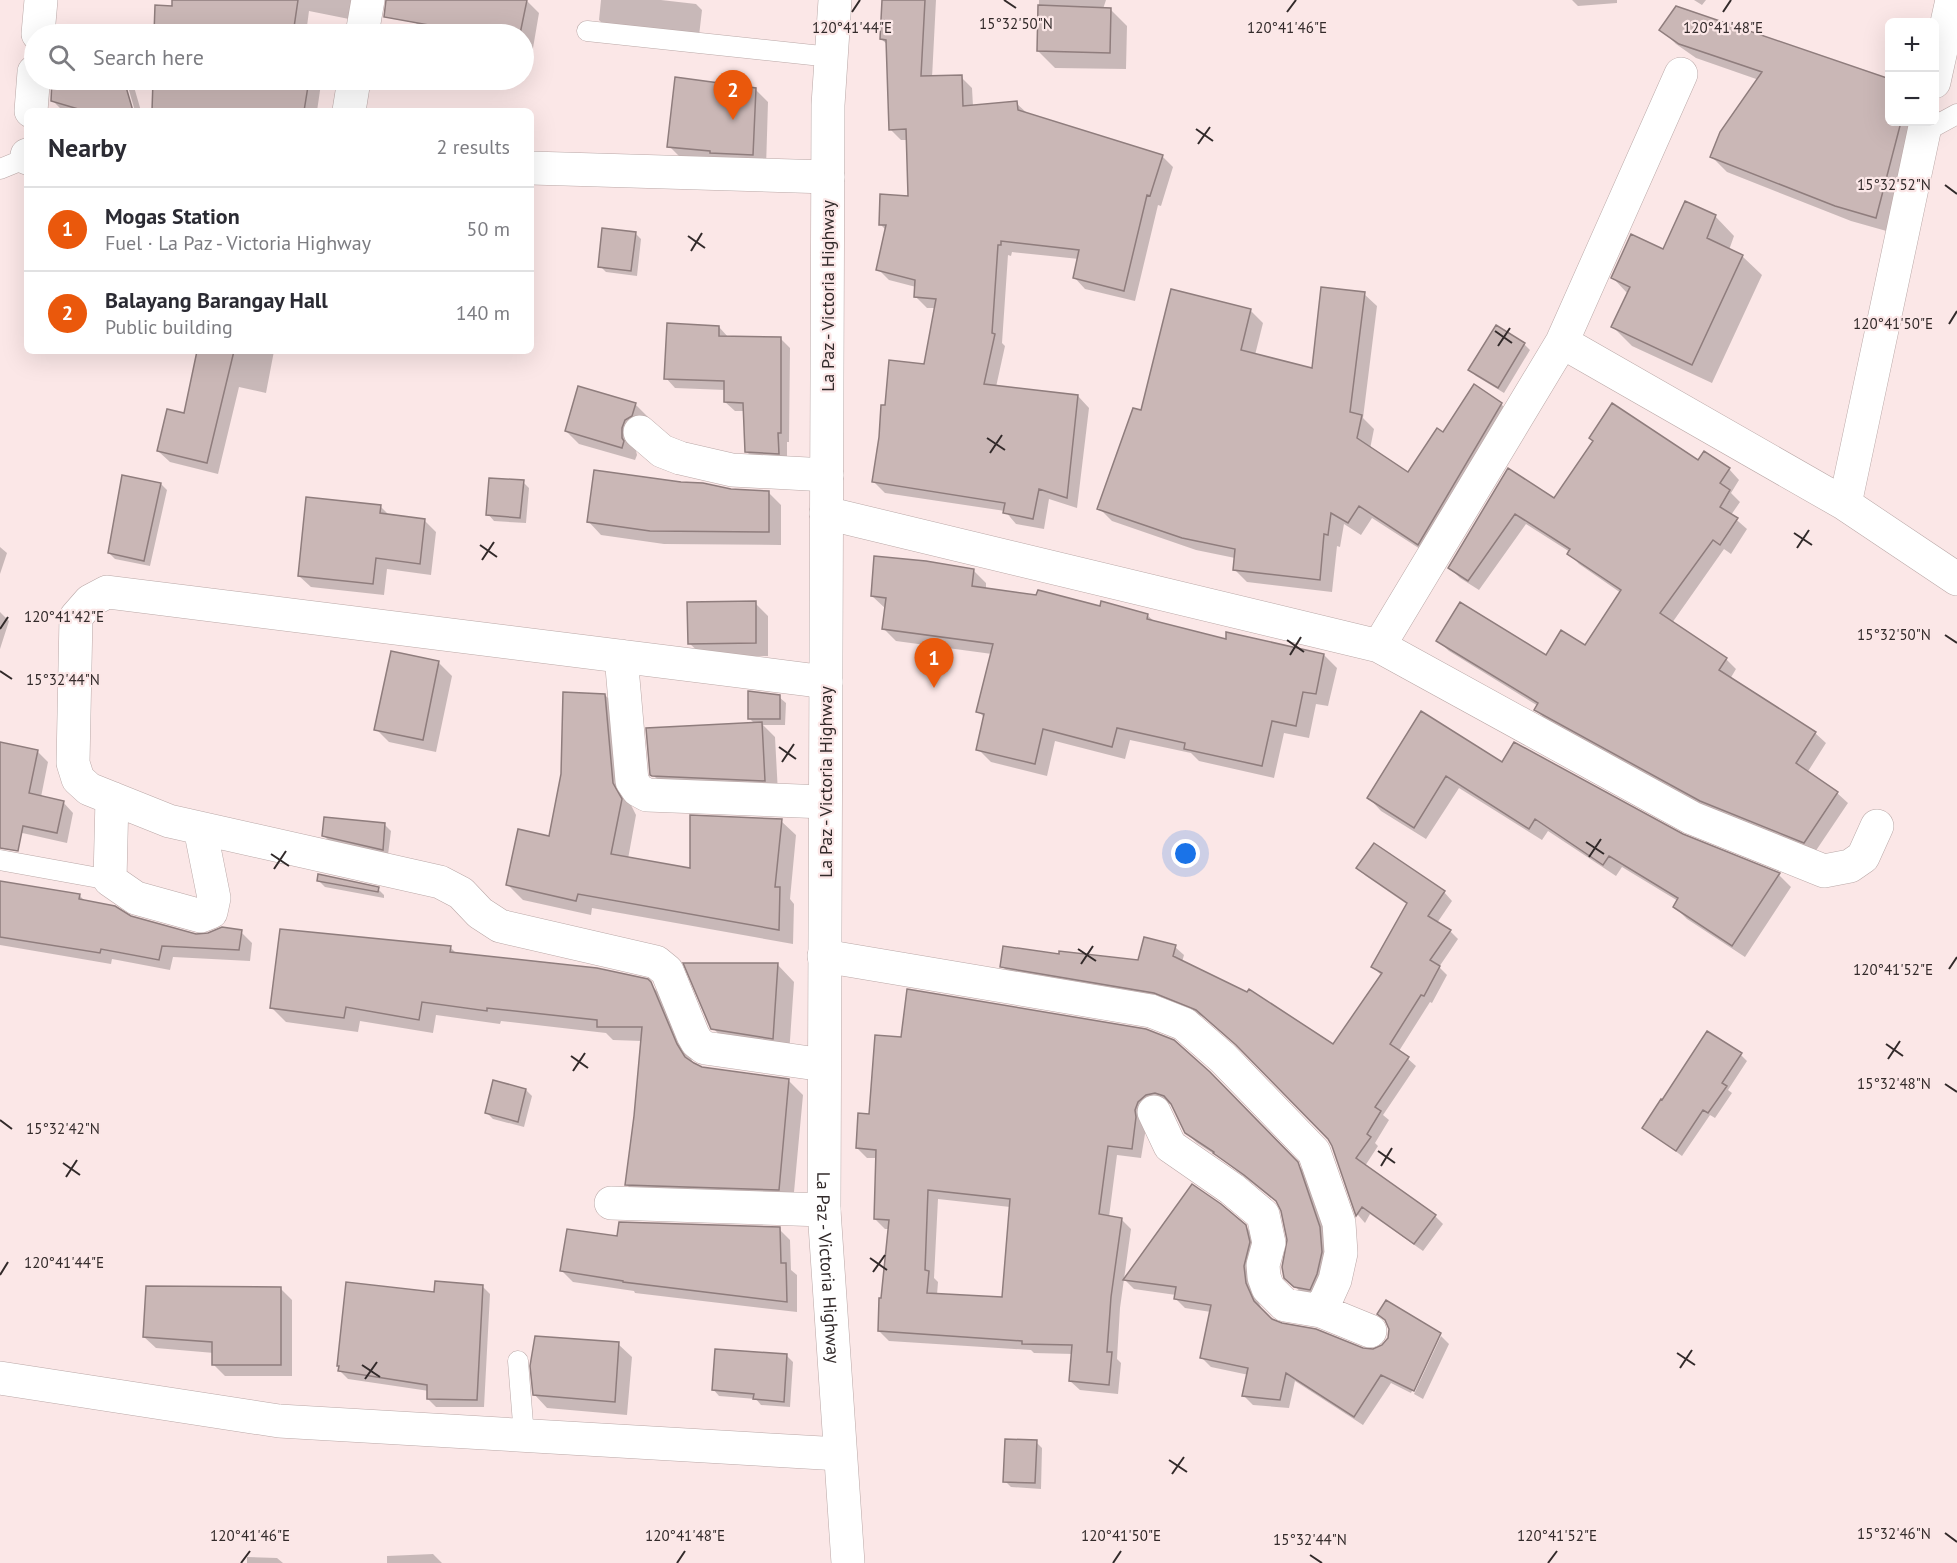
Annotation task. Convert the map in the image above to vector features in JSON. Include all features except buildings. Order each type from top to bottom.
[{"type":"street","points":[[39,24],[41,0]]},
{"type":"street","points":[[364,24],[368,0]]},
{"type":"street","name":"La Paz - Victoria Highway","points":[[835,0],[828,105],[824,1210],[848,1563]]},
{"type":"street","points":[[1937,72],[1952,0]]},
{"type":"street","points":[[1379,646],[1562,342],[1681,74]]},
{"type":"street","points":[[31,108],[33,90]]},
{"type":"street","points":[[349,108],[352,90]]},
{"type":"street","points":[[1845,504],[1925,127]]},
{"type":"street","points":[[534,168],[828,177]]},
{"type":"street","points":[[1562,342],[1845,504],[1957,579]]},
{"type":"street","points":[[640,432],[662,451],[680,458],[732,470],[827,475]]},
{"type":"street","points":[[826,513],[1379,646],[1692,818],[1824,871],[1850,866],[1863,857],[1877,826]]},
{"type":"street","points":[[824,1065],[705,1048],[697,1042],[693,1035],[667,971],[656,962],[500,926],[480,913],[461,893],[440,882],[169,821],[88,789],[78,779],[73,763],[76,617],[90,601],[107,592],[826,681]]},
{"type":"street","points":[[621,656],[632,780],[638,790],[647,795],[825,802]]},
{"type":"street","points":[[111,798],[110,880],[136,898],[201,916],[211,912],[214,898],[200,828]]},
{"type":"street","points":[[824,956],[1151,1011],[1184,1024],[1223,1058],[1314,1152],[1339,1223],[1341,1253],[1335,1280],[1322,1311]]},
{"type":"street","points":[[1154,1112],[1170,1146],[1232,1189],[1263,1215],[1269,1243],[1263,1265],[1268,1288],[1285,1305],[1322,1311],[1370,1330]]},
{"type":"street","points":[[611,1203],[824,1210]]},
{"type":"street","points":[[0,1378],[279,1421],[840,1454]]},
{"type":"lane","points":[[587,32],[831,57]]},
{"type":"lane","points":[[1925,127],[1957,114]]},
{"type":"lane","points":[[0,170],[24,158]]},
{"type":"lane","points":[[0,860],[110,880]]},
{"type":"lane","points":[[518,1361],[524,1436]]},
{"type":"place","name":"Balayang Barangay Hall","points":[[733,120]]},
{"type":"place","name":"Mogas Station","points":[[934,688]]}]
